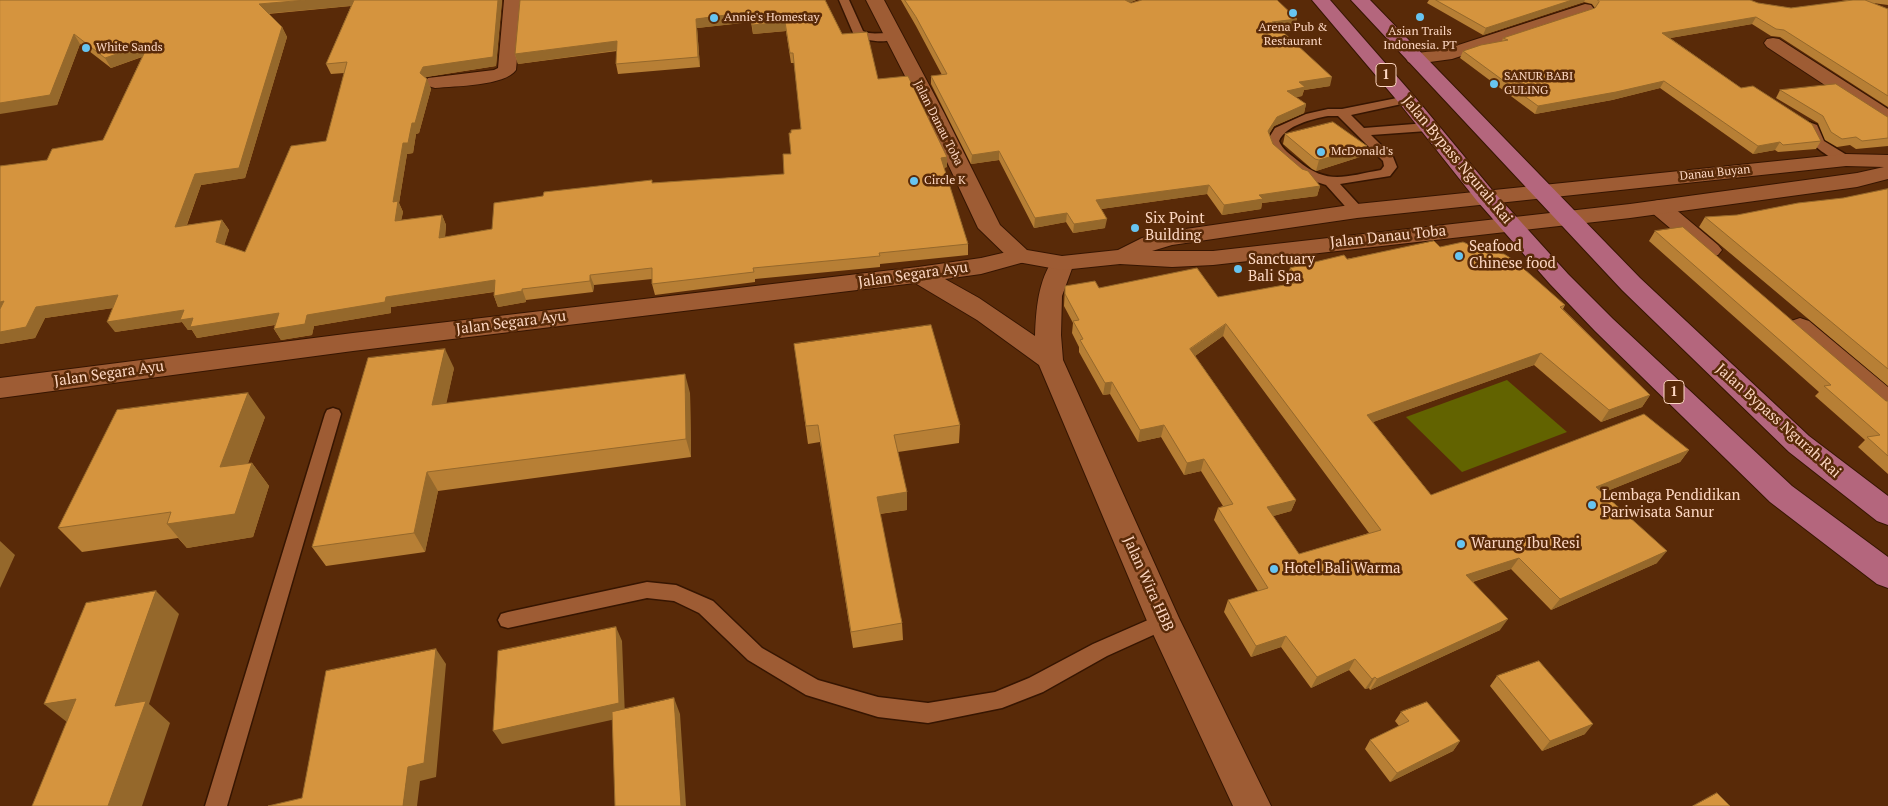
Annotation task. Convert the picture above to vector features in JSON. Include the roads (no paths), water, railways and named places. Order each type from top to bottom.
[{"type":"highway","name":"Jalan Bypass Ngurah Rai","points":[[1321,0],[1407,100],[1485,196],[1604,325],[1781,494],[1888,575]]},
{"type":"highway","name":"Jalan Bypass Ngurah Rai","points":[[1360,0],[1631,284],[1799,444],[1888,513]]},
{"type":"street","points":[[435,82],[499,75],[507,70],[513,0]]},
{"type":"street","name":"Jalan Danau Toba","points":[[875,0],[990,228],[1020,256],[1062,263],[1120,257],[1172,260],[1213,258],[1566,218]]},
{"type":"street","points":[[1415,58],[1445,55],[1585,9]]},
{"type":"street","points":[[1773,43],[1888,118]]},
{"type":"street","name":"Danau Buyan","points":[[1542,191],[1846,160],[1888,161]]},
{"type":"street","name":"Danau Buyan","points":[[1566,218],[1857,180],[1888,173]]},
{"type":"street","name":"Jalan Danau Toba","points":[[1120,257],[1150,243],[1172,238],[1357,211],[1542,191]]},
{"type":"street","points":[[1658,207],[1725,264]]},
{"type":"street","name":"Jalan Segara Ayu","points":[[0,388],[353,342],[918,275],[981,266],[1020,256]]},
{"type":"street","name":"Jalan Wira HBB","points":[[1062,263],[1050,296],[1048,335],[1050,360],[1164,621],[1252,806]]},
{"type":"street","name":"Jalan Wira HBB","points":[[918,275],[954,293],[1050,360]]},
{"type":"street","points":[[1784,314],[1888,402]]},
{"type":"lane","points":[[844,0],[858,33],[868,38],[894,36]]},
{"type":"lane","points":[[1331,126],[1346,117],[1407,100]]},
{"type":"lane","points":[[1336,111],[1346,117],[1389,160],[1391,167],[1385,173],[1331,182],[1306,174],[1276,149],[1273,140],[1277,132],[1289,124],[1327,112],[1336,111]]},
{"type":"lane","points":[[1798,118],[1813,128],[1819,143],[1846,160]]},
{"type":"lane","points":[[1362,132],[1427,126]]},
{"type":"lane","points":[[1273,140],[1302,133]]},
{"type":"lane","points":[[1331,182],[1357,211]]},
{"type":"lane","points":[[216,806],[333,414]]},
{"type":"lane","points":[[508,620],[647,590],[676,593],[706,607],[755,654],[813,688],[878,706],[928,713],[995,701],[1036,685],[1100,650],[1164,621]]},
{"type":"place","name":"Arena Pub & Restaurant","points":[[1293,13]]},
{"type":"place","name":"Asian Trails Indonesia. PT","points":[[1420,17]]},
{"type":"place","name":"Annie's Homestay","points":[[714,18]]},
{"type":"place","name":"White Sands","points":[[86,48]]},
{"type":"place","name":"SANUR BABI GULING","points":[[1494,84]]},
{"type":"place","name":"McDonald's","points":[[1321,152]]},
{"type":"place","name":"Circle K","points":[[914,181]]},
{"type":"place","name":"Six Point Building","points":[[1135,228]]},
{"type":"place","name":"Seafood Chinese food","points":[[1459,256]]},
{"type":"place","name":"Sanctuary Bali Spa","points":[[1238,269]]},
{"type":"place","name":"Lembaga Pendidikan Pariwisata Sanur","points":[[1592,505]]},
{"type":"place","name":"Warung Ibu Resi","points":[[1461,544]]},
{"type":"place","name":"Hotel Bali Warma","points":[[1274,569]]}]
